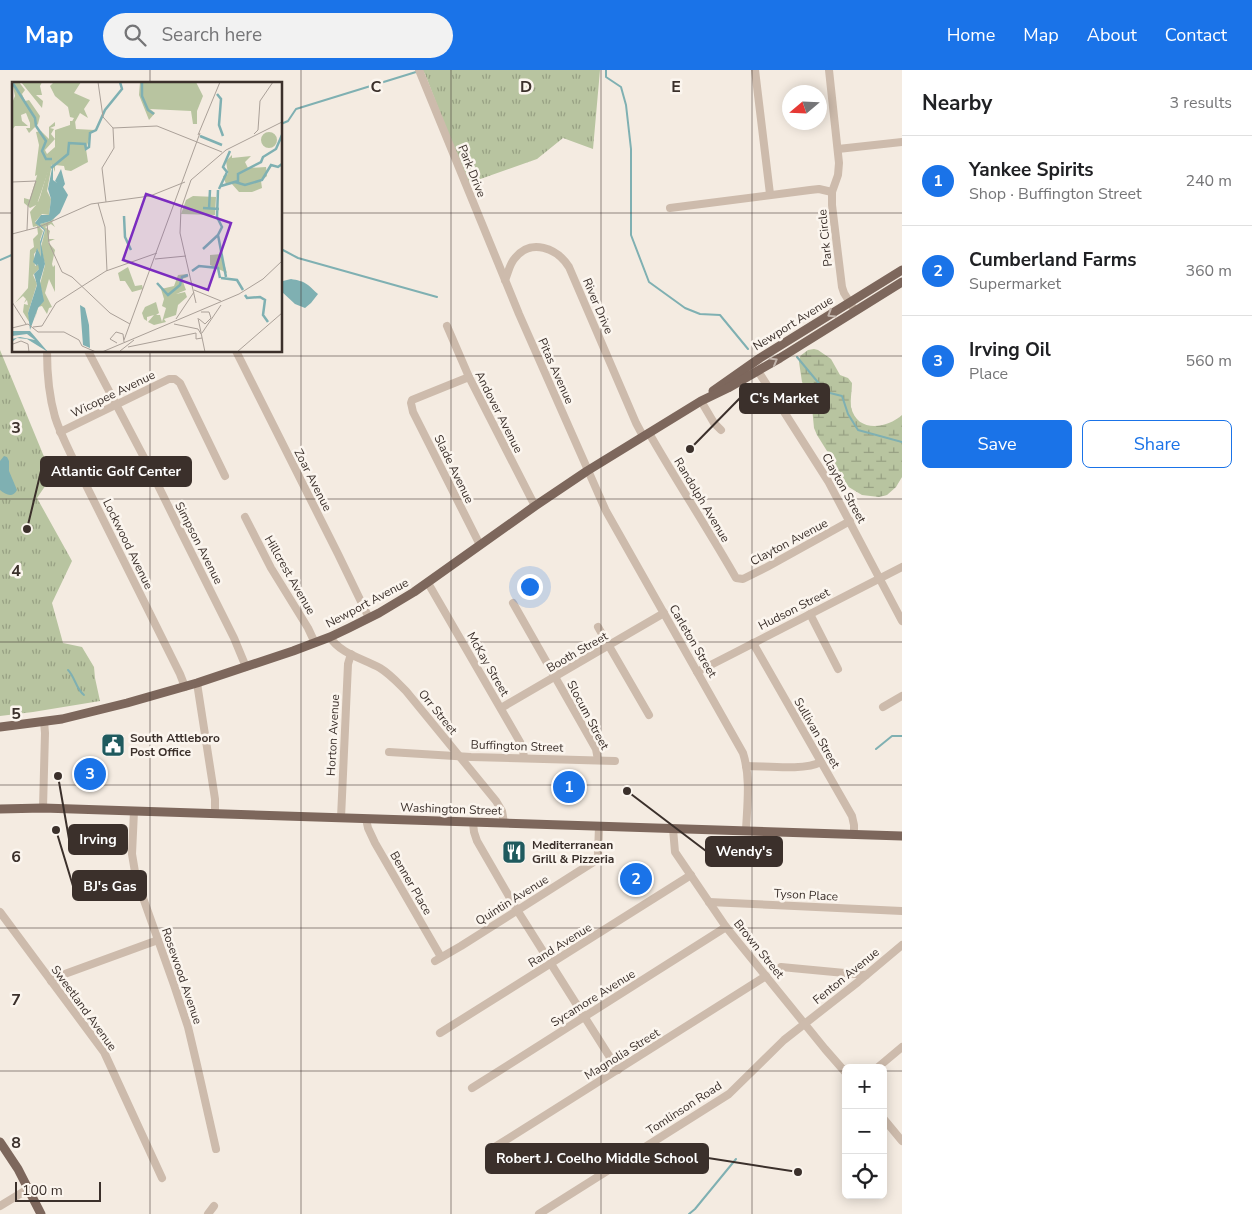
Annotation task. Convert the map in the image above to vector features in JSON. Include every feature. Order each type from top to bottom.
[{"type":"main road","name":"Newport Avenue","points":[[701,401],[742,369],[902,270]]},
{"type":"main road","name":"Newport Avenue","points":[[0,726],[44,722],[104,710],[185,687],[315,643],[369,618],[396,604],[428,583],[587,471],[701,401],[758,371],[902,282]]},
{"type":"main road","name":"Washington Street","points":[[0,809],[43,808],[902,836]]},
{"type":"main road","points":[[0,1142],[18,1169],[41,1214]]},
{"type":"street","points":[[755,70],[770,194]]},
{"type":"street","name":"Park Circle","points":[[829,70],[840,169],[832,192],[832,205],[841,282],[844,293],[855,311]]},
{"type":"street","name":"Park Drive","points":[[420,73],[505,280]]},
{"type":"street","points":[[838,149],[902,142]]},
{"type":"street","points":[[670,208],[819,189],[832,192]]},
{"type":"street","name":"River Drive","points":[[505,280],[513,259],[523,250],[536,247],[548,249],[564,259],[636,423],[646,434]]},
{"type":"street","name":"Pitas Avenue","points":[[505,280],[587,471]]},
{"type":"street","name":"Andover Avenue","points":[[447,326],[469,376],[535,506]]},
{"type":"street","name":"Lockwood Avenue","points":[[47,352],[51,396],[60,432],[185,687]]},
{"type":"street","name":"Simpson Avenue","points":[[89,352],[149,467],[234,638],[246,667]]},
{"type":"street","name":"Zoar Avenue","points":[[237,352],[369,618]]},
{"type":"street","name":"Clayton Street","points":[[758,371],[823,472],[902,621]]},
{"type":"street","name":"Slade Avenue","points":[[469,376],[411,402],[413,412],[480,545]]},
{"type":"street","name":"Wicopee Avenue","points":[[60,432],[169,379],[175,379],[180,383],[225,476]]},
{"type":"street","points":[[701,401],[714,423],[721,430]]},
{"type":"street","name":"Randolph Avenue","points":[[646,434],[710,532],[737,579]]},
{"type":"street","name":"Carleton Street","points":[[587,471],[606,512],[740,747],[746,766],[748,783],[746,831]]},
{"type":"street","name":"Hillcrest Avenue","points":[[245,517],[271,568],[308,628],[315,643]]},
{"type":"street","name":"Clayton Avenue","points":[[737,579],[767,567],[850,522]]},
{"type":"street","name":"Hudson Street","points":[[697,672],[902,567]]},
{"type":"street","name":"McKay Street","points":[[428,583],[522,746],[524,758]]},
{"type":"street","name":"Slocum Street","points":[[513,603],[596,749],[598,760]]},
{"type":"street","name":"Booth Street","points":[[501,708],[664,613]]},
{"type":"street","points":[[810,614],[838,669]]},
{"type":"street","points":[[598,627],[648,715]]},
{"type":"street","name":"Orr Street","points":[[330,637],[337,646],[379,668],[400,684],[496,801],[502,811],[504,823]]},
{"type":"street","name":"Sullivan Street","points":[[753,643],[852,816],[854,835]]},
{"type":"street","name":"Horton Avenue","points":[[340,818],[348,664],[351,654]]},
{"type":"street","points":[[196,683],[215,799],[215,814]]},
{"type":"street","points":[[883,707],[902,696]]},
{"type":"street","points":[[43,808],[44,722]]},
{"type":"street","name":"Buffington Street","points":[[388,752],[616,761]]},
{"type":"street","points":[[746,766],[809,766],[821,762]]},
{"type":"street","name":"Rosewood Avenue","points":[[134,811],[132,845],[134,870],[177,992],[191,1040],[216,1149]]},
{"type":"street","name":"Benner Place","points":[[366,819],[375,843],[438,959]]},
{"type":"street","points":[[473,823],[477,841],[517,910],[618,1070]]},
{"type":"street","name":"Quintin Avenue","points":[[438,959],[596,861],[599,826]]},
{"type":"street","name":"Brown Street","points":[[673,828],[675,852],[726,927],[842,1068]]},
{"type":"street","name":"Rand Avenue","points":[[440,1033],[691,875]]},
{"type":"street","name":"Tyson Place","points":[[710,902],[902,912]]},
{"type":"street","name":"Sweetland Avenue","points":[[0,912],[104,1052],[162,1178]]},
{"type":"street","name":"Sycamore Avenue","points":[[472,1088],[726,927]]},
{"type":"street","points":[[51,981],[62,975],[158,940]]},
{"type":"street","name":"Fenton Avenue","points":[[805,1024],[902,945]]},
{"type":"street","points":[[781,967],[866,975]]},
{"type":"street","name":"Magnolia Street","points":[[490,1150],[766,976]]},
{"type":"street","name":"Tomlinson Road","points":[[539,1214],[729,1094],[761,1061],[805,1024]]},
{"type":"street","points":[[881,1064],[902,1047]]},
{"type":"street","points":[[887,1122],[901,1138]]},
{"type":"street","points":[[0,1206],[28,1189]]},
{"type":"street","points":[[208,1214],[214,1206]]},
{"type":"green space","points":[[422,70],[600,70],[593,149],[563,138],[537,159],[469,183]]},
{"type":"green space","points":[[814,349],[831,359],[840,375],[848,378],[852,383],[851,407],[859,421],[873,426],[888,423],[902,415],[902,477],[896,487],[887,495],[879,497],[862,495],[847,486],[836,471],[832,457],[817,435],[814,428],[811,397],[802,382],[799,362],[800,356],[808,350]]},
{"type":"green space","points":[[0,350],[52,476],[37,498],[72,561],[52,603],[63,643],[82,647],[94,667],[100,701],[0,716]]},
{"type":"water","points":[[298,280],[318,294],[305,308],[295,304],[282,292],[283,281]]},
{"type":"water","points":[[4,456],[9,461],[9,471],[17,490],[11,495],[0,490],[0,461]]},
{"type":"waterway","points":[[606,70],[606,77],[621,87],[626,105],[631,149],[631,235],[649,282],[685,308],[700,314],[720,315],[748,349]]},
{"type":"waterway","points":[[282,124],[288,121],[296,109],[416,72]]},
{"type":"waterway","points":[[282,250],[298,258],[437,297]]},
{"type":"waterway","points":[[0,260],[12,255]]},
{"type":"waterway","points":[[797,357],[826,392],[842,396],[848,414],[858,430],[902,442]]},
{"type":"waterway","points":[[68,670],[79,690],[84,695]]},
{"type":"waterway","points":[[876,749],[892,736],[902,736]]},
{"type":"waterway","points":[[689,1214],[736,1159]]},
{"type":"place","name":"C's Market","points":[[690,449]]},
{"type":"place","name":"Atlantic Golf Center","points":[[27,529]]},
{"type":"place","name":"South Attleboro Post Office","points":[[113,745]]},
{"type":"place","name":"Irving Oil","points":[[90,774]]},
{"type":"place","name":"Irving","points":[[58,776]]},
{"type":"place","name":"Yankee Spirits","points":[[569,787]]},
{"type":"place","name":"Wendy's","points":[[627,791]]},
{"type":"place","name":"BJ's Gas","points":[[56,830]]},
{"type":"place","name":"Mediterranean Grill & Pizzeria","points":[[514,852]]},
{"type":"place","name":"Cumberland Farms","points":[[636,879]]},
{"type":"place","name":"Robert J. Coelho Middle School","points":[[798,1172]]}]
